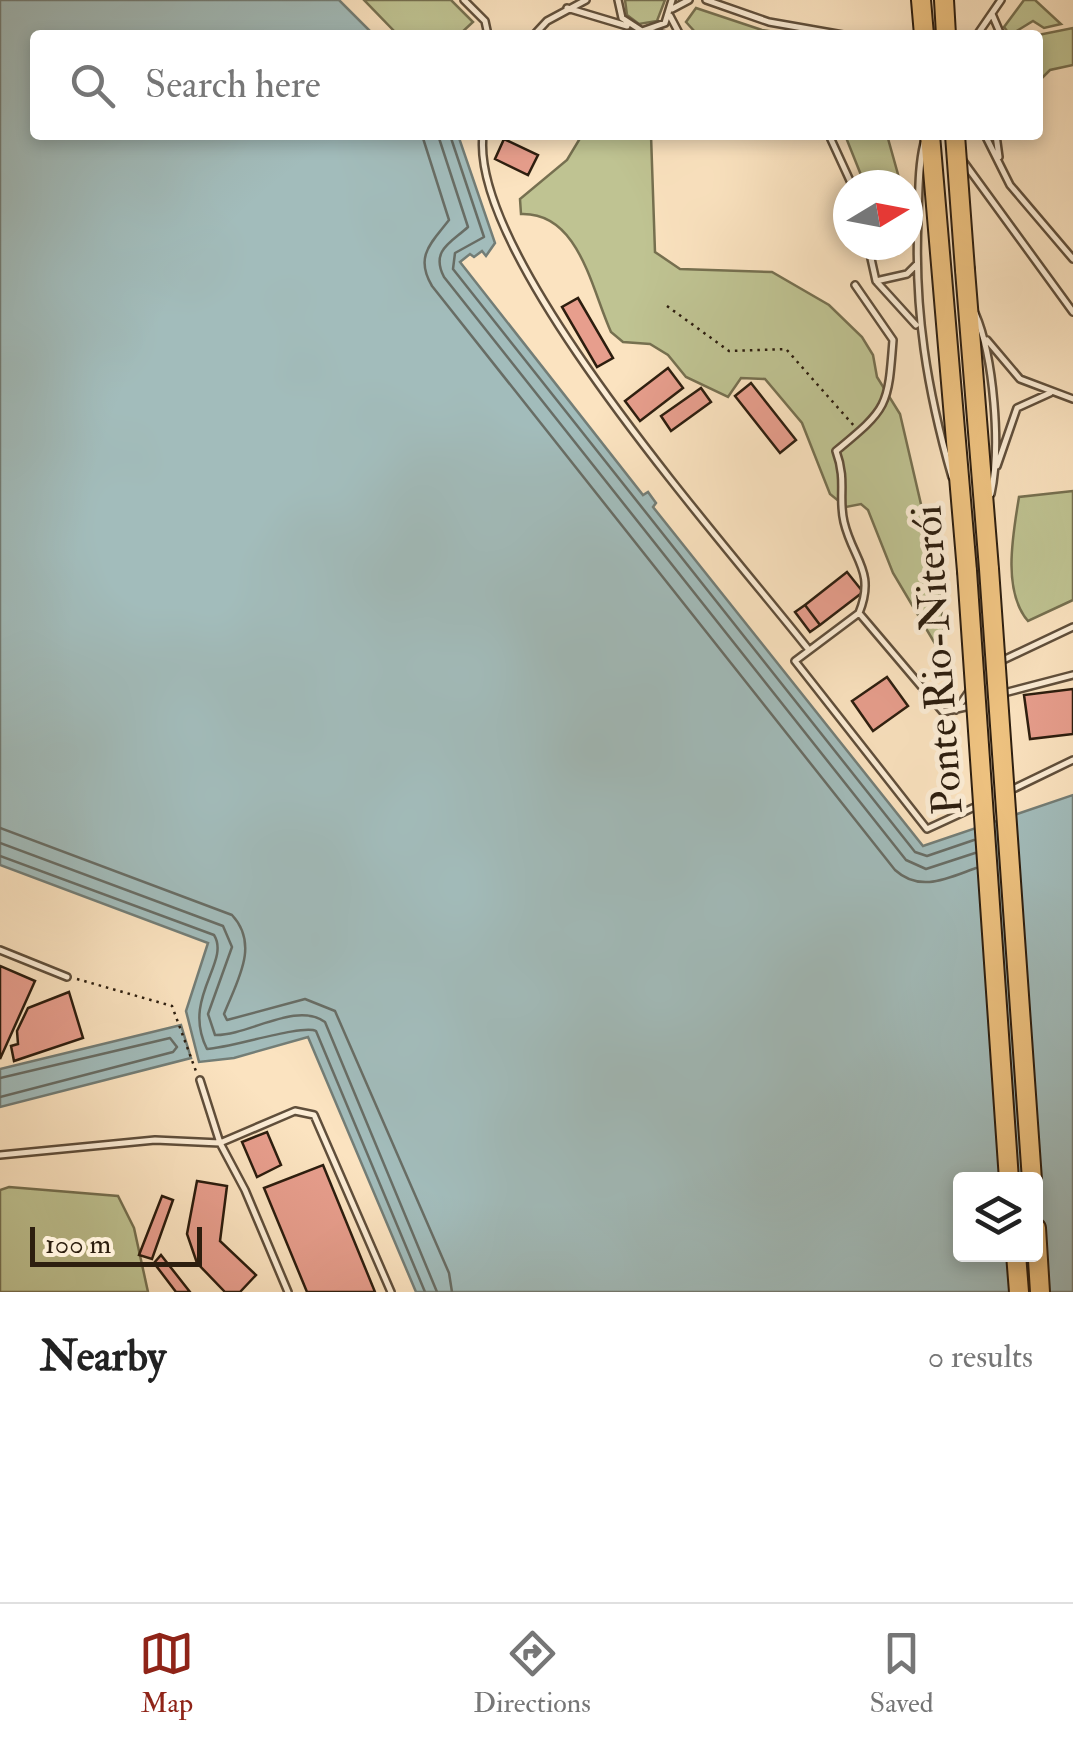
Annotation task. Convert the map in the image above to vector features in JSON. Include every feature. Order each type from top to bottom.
[{"type":"highway","points":[[921,0],[924,30]]},
{"type":"highway","points":[[944,0],[946,30]]},
{"type":"highway","name":"Ponte Rio-Niterói","points":[[928,140],[963,517],[1008,1172]]},
{"type":"highway","name":"Ponte Rio-Niterói","points":[[954,140],[986,517],[1031,1172]]},
{"type":"highway","points":[[1017,1262],[1019,1292]]},
{"type":"highway","points":[[1038,1262],[1040,1292]]},
{"type":"lane","points":[[464,0],[485,21],[487,30]]},
{"type":"lane","points":[[540,30],[568,8],[586,0]]},
{"type":"lane","points":[[618,0],[622,18],[634,29]]},
{"type":"lane","points":[[672,0],[671,12],[678,30]]},
{"type":"lane","points":[[651,30],[689,0]]},
{"type":"lane","points":[[706,0],[769,22],[815,30]]},
{"type":"lane","points":[[981,30],[1002,0]]},
{"type":"lane","points":[[568,8],[642,30]]},
{"type":"lane","points":[[992,14],[999,30]]},
{"type":"lane","points":[[483,140],[484,167],[512,240],[564,339],[810,650]]},
{"type":"lane","points":[[831,140],[845,170]]},
{"type":"lane","points":[[927,140],[916,252],[918,327],[932,407],[963,517]]},
{"type":"lane","points":[[949,140],[1073,312]]},
{"type":"lane","points":[[988,140],[1010,185],[1073,259]]},
{"type":"lane","points":[[997,140],[999,159]]},
{"type":"lane","points":[[871,260],[876,281],[918,327]]},
{"type":"lane","points":[[876,281],[907,274],[916,265]]},
{"type":"lane","points":[[856,285],[893,340],[884,404],[877,419],[836,451],[845,476],[842,519],[868,580],[859,612],[795,661],[926,830],[1073,760]]},
{"type":"lane","points":[[967,296],[1002,364],[1020,379],[1073,399]]},
{"type":"lane","points":[[986,338],[996,469]]},
{"type":"lane","points":[[986,517],[996,469],[1017,408],[1050,393]]},
{"type":"lane","points":[[859,612],[943,712],[954,712],[1026,685],[1073,674]]},
{"type":"lane","points":[[954,712],[984,672],[1016,650],[1073,627]]},
{"type":"lane","points":[[0,950],[68,977]]},
{"type":"lane","points":[[200,1080],[220,1143],[246,1190],[288,1292]]},
{"type":"lane","points":[[0,1155],[154,1140],[220,1143],[296,1111],[314,1115],[390,1292]]},
{"type":"path","points":[[667,306],[729,351],[786,350],[859,432]]},
{"type":"path","points":[[68,977],[172,1006],[200,1080]]},
{"type":"green space","points":[[364,0],[451,0],[473,22],[464,30],[393,30]]},
{"type":"green space","points":[[625,0],[665,0],[657,21],[639,24],[627,15]]},
{"type":"green space","points":[[1024,0],[1035,0],[1061,24],[1044,28],[1033,21],[1018,30],[1004,27]]},
{"type":"green space","points":[[696,8],[762,30],[693,30],[686,22]]},
{"type":"green space","points":[[1073,28],[1073,65],[1050,70],[1043,77],[1043,34]]},
{"type":"green space","points":[[579,140],[651,140],[655,252],[680,269],[772,272],[829,305],[862,337],[873,355],[877,377],[900,414],[937,573],[946,647],[940,652],[893,573],[868,510],[861,504],[846,507],[830,494],[802,423],[765,379],[741,378],[728,397],[686,377],[668,355],[650,344],[623,342],[611,332],[570,239],[557,225],[521,214],[520,199],[567,160]]},
{"type":"green space","points":[[847,140],[888,140],[897,170],[859,170]]},
{"type":"green space","points":[[1073,491],[1073,600],[1028,621],[1020,609],[1012,578],[1019,497]]},
{"type":"green space","points":[[9,1187],[118,1196],[134,1228],[148,1292],[0,1292],[0,1190]]},
{"type":"water","points":[[0,0],[339,0],[369,30],[30,30],[30,140],[460,140],[495,243],[486,256],[482,251],[460,262],[643,495],[648,492],[656,503],[653,507],[923,846],[1073,795],[1073,1292],[416,1292],[308,1037],[234,1058],[199,1062],[186,1011],[208,943],[0,865]]},
{"type":"water","points":[[181,1025],[191,1058],[0,1107],[0,1069]]},
{"type":"building","points":[[504,140],[538,155],[528,175],[495,159]]},
{"type":"building","points":[[578,298],[613,358],[597,367],[562,307]]},
{"type":"building","points":[[668,368],[683,388],[640,421],[625,401]]},
{"type":"building","points":[[751,383],[796,440],[780,453],[735,396]]},
{"type":"building","points":[[701,388],[711,402],[671,431],[661,416]]},
{"type":"building","points":[[847,572],[863,592],[820,625],[805,605]]},
{"type":"building","points":[[805,605],[820,625],[810,632],[795,612]]},
{"type":"building","points":[[887,677],[908,706],[873,731],[852,701]]},
{"type":"building","points":[[1073,689],[1073,734],[1030,739],[1024,695]]},
{"type":"building","points":[[0,966],[35,981],[0,1059]]},
{"type":"building","points":[[69,992],[83,1038],[14,1061],[11,1046],[18,1044],[17,1031],[28,1008]]},
{"type":"building","points":[[267,1132],[281,1165],[257,1177],[242,1142]]},
{"type":"building","points":[[323,1165],[375,1292],[307,1292],[264,1188]]},
{"type":"building","points":[[197,1181],[227,1186],[220,1241],[256,1275],[240,1292],[225,1292],[197,1263],[187,1234]]},
{"type":"building","points":[[162,1196],[173,1200],[152,1259],[139,1255]]},
{"type":"building","points":[[161,1255],[190,1292],[176,1292],[154,1263]]}]
